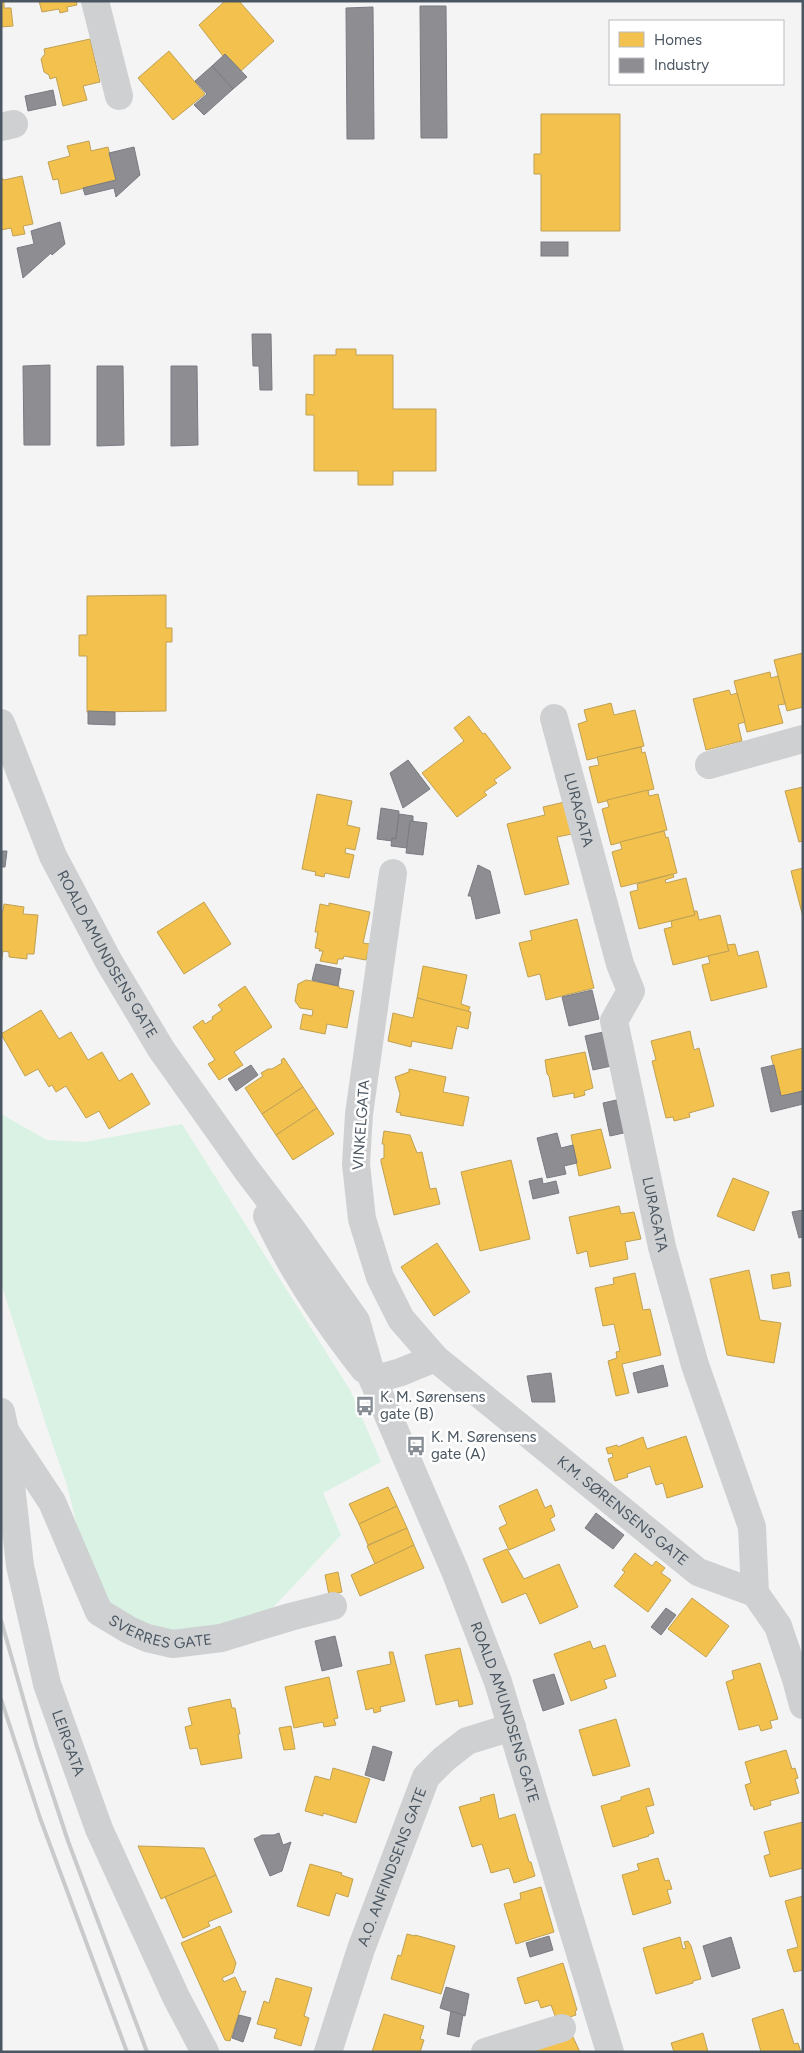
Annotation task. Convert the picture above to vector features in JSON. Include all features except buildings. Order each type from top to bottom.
[{"type":"street","points":[[96,1],[119,96]]},
{"type":"street","name":"LURAGATA","points":[[554,718],[620,964],[631,990],[614,1021],[662,1247],[696,1365],[752,1527],[755,1593]]},
{"type":"street","name":"ROALD AMUNDSENS GATE","points":[[1,723],[52,856],[76,903],[161,1049],[246,1169],[279,1244],[335,1332],[373,1380],[455,1571],[498,1682],[610,2052]]},
{"type":"street","points":[[709,766],[803,739]]},
{"type":"street","name":"VINKELGATA","points":[[393,873],[359,1114],[356,1164],[362,1220],[380,1277],[401,1319],[435,1358]]},
{"type":"street","points":[[373,1380],[401,1372],[435,1358]]},
{"type":"street","name":"K.M. SØRENSENS GATE","points":[[435,1358],[698,1572],[755,1593]]},
{"type":"street","name":"SVERRES GATE","points":[[3,1425],[52,1502],[99,1612],[129,1630],[147,1638],[173,1644],[213,1639],[333,1606]]},
{"type":"street","name":"LEIRGATA","points":[[3,1425],[20,1566],[47,1684],[99,1829],[176,1997],[204,2052]]},
{"type":"street","points":[[755,1593],[778,1626],[803,1705]]},
{"type":"street","name":"A.O. ANFINDSENS GATE","points":[[328,2052],[361,1949],[426,1777],[466,1741],[512,1727]]},
{"type":"street","points":[[485,2052],[562,2028]]},
{"type":"green space","points":[[1,1114],[47,1140],[85,1142],[182,1124],[350,1390],[381,1462],[323,1493],[341,1535],[265,1616],[168,1634],[132,1623],[94,1595],[67,1485],[1,1283]]},
{"type":"railway","points":[[1,1620],[37,1747],[68,1841],[147,2052]]},
{"type":"railway","points":[[1,1699],[40,1818],[127,2052]]},
{"type":"place","name":"K. M. Sørensens gate (B)","points":[[365,1406]]},
{"type":"place","name":"K. M. Sørensens gate (A)","points":[[416,1446]]}]
